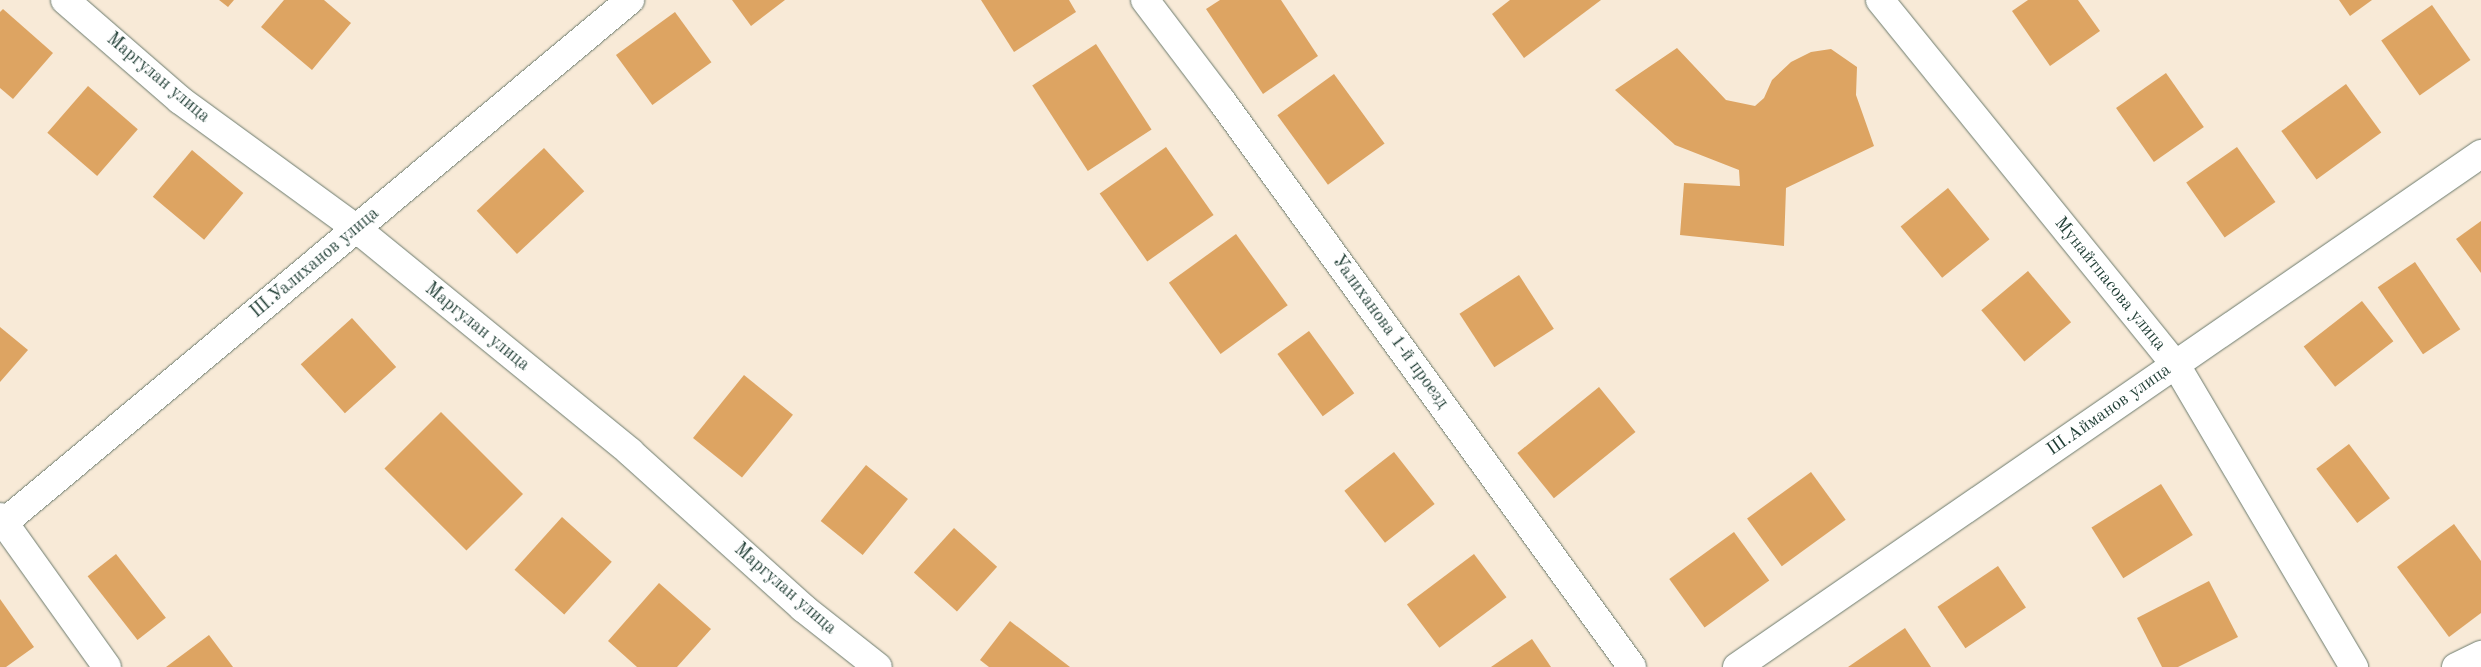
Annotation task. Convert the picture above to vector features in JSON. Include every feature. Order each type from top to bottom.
[{"type":"street","name":"Маргулан улица","points":[[65,0],[180,100],[357,229],[630,452],[804,608],[878,667]]},
{"type":"street","name":"Ш.Уалиханов улица","points":[[2,522],[357,229],[630,0]]},
{"type":"street","name":"Уалиханова 1-й проезд","points":[[1145,0],[1227,108],[1632,667]]},
{"type":"street","name":"Мунайтпасова улица","points":[[1880,0],[2176,365],[2354,667]]},
{"type":"street","name":"Ш.Айманов улица","points":[[1737,667],[2481,154]]},
{"type":"street","points":[[2,522],[107,667]]},
{"type":"street","points":[[2456,667],[2481,655]]},
{"type":"building","points":[[219,0],[234,0],[228,7]]},
{"type":"building","points":[[284,0],[324,0],[351,23],[312,70],[261,27]]},
{"type":"building","points":[[732,0],[785,0],[751,26]]},
{"type":"building","points":[[981,0],[1069,0],[1076,12],[1014,52]]},
{"type":"building","points":[[1220,0],[1281,0],[1318,56],[1263,94],[1206,9]]},
{"type":"building","points":[[1510,0],[1601,0],[1524,58],[1492,14]]},
{"type":"building","points":[[2028,0],[2078,0],[2100,31],[2050,66],[2012,11]]},
{"type":"building","points":[[2339,0],[2372,0],[2350,16]]},
{"type":"building","points":[[2432,5],[2470,60],[2420,95],[2381,41]]},
{"type":"building","points":[[3,9],[53,53],[13,99],[0,88],[0,12]]},
{"type":"building","points":[[675,12],[711,62],[652,105],[616,55]]},
{"type":"building","points":[[1096,44],[1152,130],[1088,171],[1032,85]]},
{"type":"building","points":[[1677,48],[1726,100],[1755,106],[1764,98],[1772,80],[1791,62],[1811,52],[1831,49],[1857,67],[1856,95],[1874,146],[1786,188],[1784,246],[1680,235],[1684,183],[1740,186],[1739,170],[1675,145],[1615,90]]},
{"type":"building","points":[[2166,73],[2204,127],[2154,162],[2116,108]]},
{"type":"building","points":[[1334,74],[1385,144],[1328,185],[1277,115]]},
{"type":"building","points":[[2346,84],[2381,133],[2317,180],[2281,131]]},
{"type":"building","points":[[88,86],[138,129],[97,176],[47,133]]},
{"type":"building","points":[[1166,147],[1214,215],[1147,261],[1100,193]]},
{"type":"building","points":[[2237,147],[2275,202],[2225,237],[2186,183]]},
{"type":"building","points":[[544,148],[584,191],[517,254],[477,211]]},
{"type":"building","points":[[192,150],[243,193],[204,240],[153,197]]},
{"type":"building","points":[[1948,188],[1990,239],[1942,278],[1901,226]]},
{"type":"building","points":[[2481,221],[2481,273],[2456,239]]},
{"type":"building","points":[[1236,234],[1288,305],[1221,354],[1169,283]]},
{"type":"building","points":[[2415,262],[2460,329],[2423,354],[2378,287]]},
{"type":"building","points":[[2028,271],[2071,322],[2024,362],[1981,310]]},
{"type":"building","points":[[1519,275],[1554,329],[1494,367],[1459,314]]},
{"type":"building","points":[[2362,301],[2393,341],[2335,387],[2304,347]]},
{"type":"building","points":[[352,318],[396,367],[345,413],[301,364]]},
{"type":"building","points":[[0,327],[28,350],[0,382]]},
{"type":"building","points":[[1309,331],[1354,393],[1323,416],[1277,354]]},
{"type":"building","points":[[744,375],[793,415],[742,478],[693,438]]},
{"type":"building","points":[[1599,387],[1636,432],[1554,498],[1517,453]]},
{"type":"building","points":[[441,412],[523,494],[466,551],[384,469]]},
{"type":"building","points":[[2349,444],[2390,498],[2357,523],[2316,469]]},
{"type":"building","points":[[1394,452],[1435,504],[1385,543],[1344,491]]},
{"type":"building","points":[[866,465],[908,499],[863,555],[821,521]]},
{"type":"building","points":[[1811,472],[1846,520],[1782,566],[1747,518]]},
{"type":"building","points":[[2161,484],[2193,535],[2123,578],[2091,527]]},
{"type":"building","points":[[562,517],[612,562],[564,615],[514,570]]},
{"type":"building","points":[[2454,524],[2481,561],[2481,613],[2449,637],[2397,567]]},
{"type":"building","points":[[954,528],[997,567],[957,611],[914,573]]},
{"type":"building","points":[[1734,532],[1769,581],[1705,628],[1669,579]]},
{"type":"building","points":[[116,554],[166,618],[138,640],[88,576]]},
{"type":"building","points":[[1474,554],[1506,597],[1439,648],[1407,605]]},
{"type":"building","points":[[1998,566],[2026,607],[1965,648],[1937,607]]},
{"type":"building","points":[[2209,581],[2238,637],[2178,667],[2162,667],[2137,618]]},
{"type":"building","points":[[659,583],[711,629],[677,667],[637,667],[608,641]]},
{"type":"building","points":[[0,599],[34,647],[6,667],[0,667]]},
{"type":"building","points":[[1010,621],[1070,667],[989,667],[980,660]]},
{"type":"building","points":[[1905,628],[1931,667],[1848,667]]},
{"type":"building","points":[[209,635],[233,667],[166,667]]},
{"type":"building","points":[[1532,639],[1551,667],[1491,667]]}]
